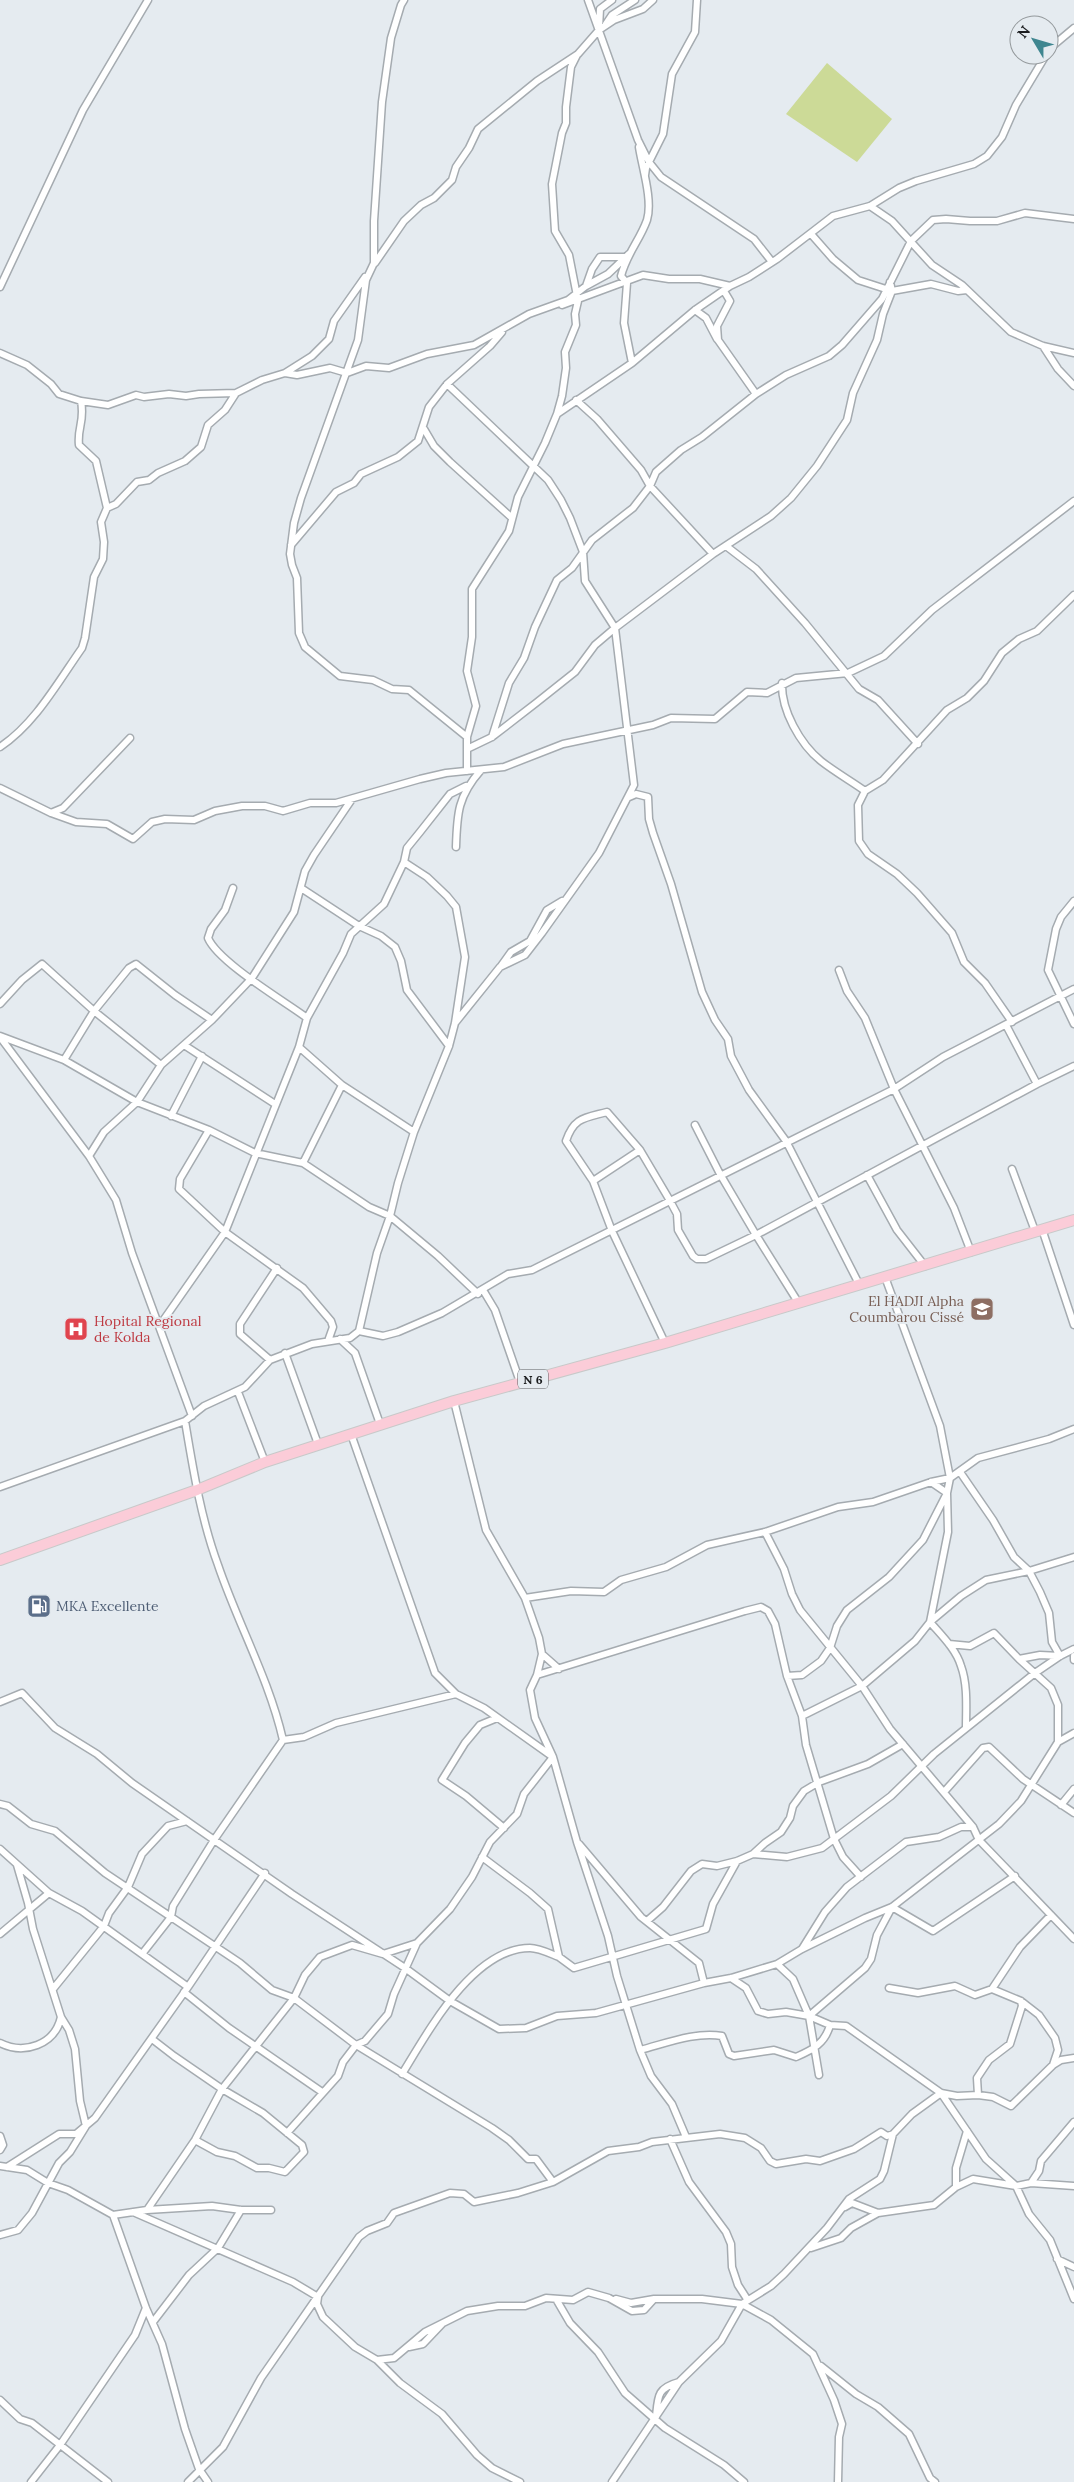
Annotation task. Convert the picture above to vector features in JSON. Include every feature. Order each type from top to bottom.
[{"type":"main road","name":"N 6","points":[[0,1560],[197,1490],[265,1462],[454,1400],[665,1343],[1074,1220]]},
{"type":"street","points":[[0,287],[83,110],[148,0]]},
{"type":"street","points":[[404,0],[400,5],[391,38],[382,102],[374,221],[374,263],[366,280],[358,340],[301,498],[294,523],[291,545],[292,566],[298,578],[299,633],[305,647],[340,676],[373,680],[392,689],[409,690],[467,737]]},
{"type":"street","points":[[588,0],[600,29],[638,140],[649,162],[661,177],[754,239],[772,262]]},
{"type":"street","points":[[600,29],[600,9],[612,0]]},
{"type":"street","points":[[467,772],[467,737],[476,706],[467,671],[472,637],[472,589],[509,531],[518,497],[557,414],[566,368],[565,352],[576,325],[577,292],[569,254],[555,231],[552,184],[566,123],[571,67],[578,54],[612,15],[635,0]]},
{"type":"street","points":[[600,29],[614,20],[643,9],[652,0]]},
{"type":"street","points":[[645,184],[646,168],[663,134],[672,74],[695,32],[697,0]]},
{"type":"street","points":[[1059,41],[1074,28]]},
{"type":"street","points":[[0,353],[27,364],[51,384],[59,394],[81,401],[108,405],[136,395],[144,397],[169,394],[186,396],[236,393],[262,380],[286,373],[312,356],[329,339],[334,321],[404,221],[421,205],[434,198],[452,180],[456,166],[470,148],[478,129],[537,82],[578,54]]},
{"type":"street","points":[[557,414],[632,363],[695,310],[730,286],[749,277],[772,262],[833,216],[870,206],[908,184],[974,164],[987,156],[1002,137],[1016,105],[1040,65]]},
{"type":"street","points":[[286,373],[297,375],[330,368],[347,373],[366,366],[389,368],[427,354],[474,345],[529,314],[568,300],[586,286],[608,274],[626,256],[647,220],[649,202],[638,140]]},
{"type":"street","points":[[870,206],[892,221],[932,264],[967,290],[1011,332],[1043,346],[1074,353]]},
{"type":"street","points":[[492,737],[509,683],[524,658],[535,626],[557,580],[572,568],[592,540],[633,508],[650,486],[656,472],[681,450],[702,437],[756,394],[786,375],[829,356],[882,300],[890,287],[911,240],[934,220],[946,219],[970,222],[997,220],[1025,214],[1056,219],[1074,219]]},
{"type":"street","points":[[811,234],[833,258],[858,280],[890,287],[931,284],[958,291],[967,290]]},
{"type":"street","points":[[586,286],[592,268],[600,258],[626,256]]},
{"type":"street","points":[[626,256],[622,276],[627,283],[624,323],[632,363]]},
{"type":"street","points":[[551,306],[578,301],[620,282],[627,283],[643,275],[669,279],[700,279],[730,286]]},
{"type":"street","points":[[467,749],[492,737],[575,672],[595,645],[615,628],[714,554],[771,516],[791,498],[837,439],[847,420],[854,393],[877,340],[890,287]]},
{"type":"street","points":[[718,340],[717,326],[730,301],[724,291]]},
{"type":"street","points":[[695,310],[706,318],[718,340],[756,394]]},
{"type":"street","points":[[291,545],[336,492],[354,483],[361,474],[398,457],[418,441],[424,429],[429,407],[447,384],[490,346],[504,329]]},
{"type":"street","points":[[1043,346],[1058,369],[1074,386]]},
{"type":"street","points":[[447,384],[548,480],[562,500],[583,552],[585,581],[615,628],[628,730],[628,750],[634,785],[599,854],[525,955],[500,967],[455,1023]]},
{"type":"street","points":[[0,747],[14,738],[36,712],[82,648],[86,638],[94,577],[102,559],[104,542],[101,522],[107,508],[116,504],[137,482],[149,480],[158,473],[185,461],[196,452],[201,447],[208,426],[225,410],[236,393]]},
{"type":"street","points":[[576,400],[597,419],[642,470],[650,486],[714,554]]},
{"type":"street","points":[[81,401],[84,417],[78,437],[79,445],[96,461],[101,479],[102,496],[107,508]]},
{"type":"street","points":[[424,429],[434,446],[512,518]]},
{"type":"street","points":[[0,788],[51,813],[76,822],[108,824],[133,839],[152,822],[159,820],[194,820],[215,811],[242,806],[265,806],[283,811],[310,803],[336,803],[420,778],[504,766],[564,744],[653,725],[671,718],[715,720],[747,692],[767,693],[796,678],[848,673],[884,656],[932,610],[1074,501]]},
{"type":"street","points":[[726,546],[756,569],[860,689],[878,700],[918,744]]},
{"type":"street","points":[[1037,1084],[1009,1024],[985,983],[964,962],[952,933],[897,874],[868,854],[859,841],[858,805],[866,791],[883,780],[948,710],[967,698],[984,681],[1002,653],[1019,639],[1037,630],[1074,595]]},
{"type":"street","points":[[782,684],[785,707],[807,746],[820,760],[866,791]]},
{"type":"street","points":[[51,813],[63,808],[130,738]]},
{"type":"street","points":[[160,1325],[225,1232],[299,1047],[308,1018],[343,953],[351,934],[384,904],[404,862],[407,848],[450,794],[466,786],[481,770]]},
{"type":"street","points":[[456,847],[457,816],[466,786]]},
{"type":"street","points":[[629,797],[636,794],[648,797],[649,819],[670,884],[689,954],[702,992],[715,1020],[728,1039],[731,1056],[749,1090],[786,1141],[859,1284]]},
{"type":"street","points":[[89,1156],[104,1132],[137,1102],[161,1065],[212,1020],[252,978],[294,912],[302,888],[305,871],[352,799]]},
{"type":"street","points":[[0,1487],[185,1421],[204,1406],[238,1392],[270,1360],[312,1344],[350,1338],[360,1331],[377,1253],[390,1216],[414,1132],[449,1046],[455,1023],[465,957],[456,907],[427,877],[404,862]]},
{"type":"street","points":[[234,888],[225,910],[211,929],[208,938],[212,947],[231,965],[308,1018]]},
{"type":"street","points":[[302,888],[359,926],[381,936],[395,947],[401,960],[407,990],[449,1046]]},
{"type":"street","points":[[1074,901],[1061,917],[1056,929],[1048,970],[1074,1024]]},
{"type":"street","points":[[0,1004],[22,980],[42,964],[94,1011],[161,1065]]},
{"type":"street","points":[[64,1060],[94,1011],[129,968],[136,964],[174,995],[212,1020]]},
{"type":"street","points":[[840,970],[848,991],[865,1018],[894,1089],[954,1208],[971,1252]]},
{"type":"street","points":[[360,1331],[383,1336],[398,1332],[442,1313],[508,1274],[532,1270],[786,1141],[894,1089],[943,1057],[1074,989]]},
{"type":"street","points":[[0,1037],[64,1060],[137,1102],[209,1130],[255,1153],[302,1163],[369,1207],[390,1216],[480,1292],[495,1310],[520,1382]]},
{"type":"street","points":[[0,1037],[89,1156],[116,1200],[132,1253],[192,1416]]},
{"type":"street","points":[[184,1045],[275,1104]]},
{"type":"street","points":[[299,1047],[342,1085],[414,1132]]},
{"type":"street","points":[[172,1116],[202,1056]]},
{"type":"street","points":[[665,1343],[612,1231],[592,1181],[566,1141],[569,1130],[578,1119],[607,1112],[640,1150],[677,1214],[678,1230],[693,1256],[697,1259],[706,1259],[756,1235],[922,1145],[1074,1066]]},
{"type":"street","points":[[302,1163],[342,1085]]},
{"type":"street","points":[[695,1125],[720,1174],[798,1302]]},
{"type":"street","points":[[209,1130],[180,1179],[179,1189],[225,1232],[303,1288],[331,1321],[333,1327],[328,1341]]},
{"type":"street","points":[[592,1181],[640,1150]]},
{"type":"street","points":[[1012,1169],[1039,1230],[1074,1325]]},
{"type":"street","points":[[867,1175],[897,1230],[925,1266]]},
{"type":"street","points":[[270,1360],[240,1334],[240,1324],[277,1268]]},
{"type":"street","points":[[885,1277],[940,1426],[950,1478],[947,1493],[948,1532],[930,1622]]},
{"type":"street","points":[[340,1339],[355,1353],[380,1424]]},
{"type":"street","points":[[285,1353],[318,1444]]},
{"type":"street","points":[[238,1392],[265,1462]]},
{"type":"street","points":[[454,1400],[486,1530],[524,1598],[539,1638],[542,1654],[537,1675],[530,1690],[535,1718],[553,1757],[640,2050],[652,2076],[672,2104],[686,2137]]},
{"type":"street","points":[[185,1421],[197,1490],[217,1565],[249,1640],[283,1740]]},
{"type":"street","points":[[524,1598],[571,1591],[604,1592],[621,1580],[666,1567],[707,1545],[765,1532],[838,1507],[873,1502],[931,1482],[950,1478],[978,1458],[1048,1439],[1074,1429]]},
{"type":"street","points":[[351,1434],[426,1650],[436,1673],[456,1694],[497,1718],[553,1757]]},
{"type":"street","points":[[960,1472],[993,1520],[1014,1557],[1029,1571],[1049,1612],[1049,1631],[1060,1656]]},
{"type":"street","points":[[931,1482],[947,1493]]},
{"type":"street","points":[[787,1676],[802,1674],[821,1661],[830,1648],[837,1626],[847,1610],[889,1577],[923,1540],[947,1493]]},
{"type":"street","points":[[765,1532],[784,1569],[792,1594],[800,1610],[862,1686],[890,1729],[973,1827],[979,1840],[1074,1939]]},
{"type":"street","points":[[1014,1557],[1014,1573]]},
{"type":"street","points":[[802,1716],[862,1686],[915,1641],[930,1622],[961,1596],[986,1580],[1029,1571],[1074,1557]]},
{"type":"street","points":[[537,1675],[761,1607],[768,1611],[774,1624],[787,1676],[802,1716],[806,1746],[834,1839],[844,1857],[861,1877]]},
{"type":"street","points":[[930,1622],[949,1644],[961,1666],[966,1700],[966,1728]]},
{"type":"street","points":[[949,1644],[970,1646],[994,1633],[1018,1659],[1051,1688],[1058,1705],[1058,1742]]},
{"type":"street","points":[[754,1854],[787,1857],[822,1848],[890,1796],[966,1728],[1035,1674],[1060,1656],[1074,1649]]},
{"type":"street","points":[[542,1654],[559,1669]]},
{"type":"street","points":[[1018,1659],[1040,1655],[1060,1656]]},
{"type":"street","points":[[0,1702],[22,1694],[55,1728],[97,1754],[132,1783],[265,1873],[292,1894],[405,1968],[450,2001],[499,2029],[526,2028],[556,2016],[596,2013],[777,1964],[802,1949],[892,1907],[999,1824],[1021,1801],[1058,1742],[1074,1733]]},
{"type":"street","points":[[142,1954],[170,1917],[173,1906],[214,1840],[283,1740],[304,1737],[336,1723],[456,1694]]},
{"type":"street","points":[[497,1718],[480,1725],[465,1743],[442,1780],[466,1796],[504,1828]]},
{"type":"street","points":[[647,1921],[663,1907],[691,1871],[702,1864],[717,1866],[754,1854],[765,1842],[781,1832],[790,1818],[793,1806],[804,1791],[818,1782],[868,1764],[903,1744]]},
{"type":"street","points":[[944,1792],[983,1748],[989,1746],[1031,1785],[1074,1813]]},
{"type":"street","points":[[287,2133],[338,2076],[343,2062],[356,2045],[365,2041],[388,2014],[417,1942],[450,1909],[472,1877],[490,1842],[517,1814],[524,1794],[553,1757]]},
{"type":"street","points":[[1061,1805],[1074,1789]]},
{"type":"street","points":[[0,1804],[8,1806],[31,1824],[56,1831],[105,1873],[215,1947],[272,1990],[294,1998],[356,2045],[492,2128],[509,2140],[528,2159],[536,2159],[553,2182]]},
{"type":"street","points":[[53,1989],[104,1926],[109,1913],[128,1887],[142,1854],[151,1842],[168,1826],[187,1821]]},
{"type":"street","points":[[802,1949],[825,1912],[847,1887],[906,1842],[939,1837],[961,1827],[973,1827]]},
{"type":"street","points":[[578,1842],[635,1911],[699,1963],[704,1983]]},
{"type":"street","points":[[0,1848],[49,1893],[82,1911],[104,1926],[142,1954],[256,2046],[322,2092]]},
{"type":"street","points":[[482,1858],[530,1893],[548,1910],[559,1957]]},
{"type":"street","points":[[402,2074],[450,2001],[476,1972],[492,1959],[531,1948],[559,1957],[574,1968],[614,1958],[706,1929],[713,1904],[737,1861]]},
{"type":"street","points":[[0,2235],[18,2230],[32,2213],[58,2163],[70,2152],[86,2126],[80,2101],[75,2049],[70,2030],[61,2018],[28,1913],[28,1904],[17,1864]]},
{"type":"street","points":[[3,2167],[59,2134],[76,2134],[95,2118],[186,1990],[265,1873]]},
{"type":"street","points":[[892,1907],[933,1931],[1014,1876]]},
{"type":"street","points":[[0,1934],[28,1913],[49,1893]]},
{"type":"street","points":[[809,2016],[865,1968],[871,1959],[877,1935],[892,1907]]},
{"type":"street","points":[[889,1988],[918,1993],[955,1986],[975,1995],[992,1989],[1020,1947],[1051,1915]]},
{"type":"street","points":[[147,2210],[195,2140],[222,2089],[294,1998],[305,1974],[320,1957],[352,1945],[382,1954],[417,1942]]},
{"type":"street","points":[[777,1964],[793,1979],[809,2016],[819,2075]]},
{"type":"street","points":[[731,1978],[746,1988],[758,2011],[768,2014],[786,2012],[809,2016],[830,2025],[846,2026],[941,2093],[986,2159],[1016,2186],[1028,2214],[1050,2240],[1074,2299]]},
{"type":"street","points":[[992,1989],[1020,2000],[1038,2015],[1055,2038],[1058,2050],[1053,2065]]},
{"type":"street","points":[[978,2094],[977,2078],[989,2060],[1010,2044],[1022,2006],[1020,2000]]},
{"type":"street","points":[[0,2043],[29,2049],[51,2038],[58,2028],[61,2018]]},
{"type":"street","points":[[640,2050],[689,2038],[716,2035],[722,2036],[729,2054],[734,2056],[774,2050],[796,2058],[815,2049],[827,2036],[830,2025]]},
{"type":"street","points":[[152,2039],[222,2089],[263,2113],[302,2145],[304,2152],[285,2172],[269,2168],[257,2168],[235,2156],[217,2152],[195,2140]]},
{"type":"street","points":[[188,2482],[199,2468],[223,2447],[261,2378],[359,2238],[367,2231],[387,2223],[394,2213],[450,2193],[464,2194],[474,2202],[518,2193],[553,2182],[608,2151],[686,2137],[720,2134],[745,2138],[761,2148],[770,2161],[776,2164],[806,2159],[820,2161],[854,2149],[881,2132],[888,2136],[892,2134],[912,2114],[941,2093],[957,2096],[978,2094],[993,2097],[1011,2106],[1053,2065],[1061,2060],[1074,2058]]},
{"type":"street","points":[[1031,2183],[1039,2171],[1041,2161],[1074,2122]]},
{"type":"street","points":[[956,2187],[956,2168],[967,2132]]},
{"type":"street","points":[[612,2482],[679,2382],[721,2341],[745,2302],[771,2286],[807,2250],[844,2208],[849,2199],[880,2179],[884,2171],[892,2134]]},
{"type":"street","points":[[0,2136],[3,2144],[0,2150]]},
{"type":"street","points":[[670,2140],[689,2182],[726,2232],[731,2244],[732,2267],[745,2302]]},
{"type":"street","points":[[3,2167],[27,2170],[113,2215],[147,2210],[212,2206],[241,2210],[271,2210]]},
{"type":"street","points":[[807,2250],[828,2240],[841,2238],[852,2228],[878,2213],[934,2205],[956,2187],[973,2179],[1016,2186],[1031,2183],[1074,2186]]},
{"type":"street","points":[[844,2208],[852,2203],[878,2213]]},
{"type":"street","points":[[153,2322],[189,2275],[218,2248],[241,2210]]},
{"type":"street","points":[[133,2212],[293,2282],[318,2297]]},
{"type":"street","points":[[113,2215],[146,2308],[162,2344],[185,2429],[199,2468],[208,2482]]},
{"type":"street","points":[[1057,2259],[1074,2267]]},
{"type":"street","points":[[377,2360],[394,2358],[425,2332],[467,2311],[498,2306],[525,2306],[546,2298],[573,2300],[588,2292],[609,2298],[632,2311],[644,2310],[654,2299],[702,2299],[745,2302],[813,2354],[834,2400],[842,2424],[839,2438],[838,2482]]},
{"type":"street","points":[[318,2297],[318,2304],[323,2317],[355,2347],[377,2360],[400,2384],[442,2414],[477,2455],[492,2468],[520,2482]]},
{"type":"street","points":[[556,2299],[570,2323],[598,2352],[625,2393],[656,2418],[665,2428],[724,2465],[744,2482]]},
{"type":"street","points":[[32,2482],[60,2446],[135,2335],[146,2308]]},
{"type":"street","points":[[817,2364],[856,2394],[878,2407],[909,2434],[930,2478],[935,2482]]},
{"type":"street","points":[[656,2418],[660,2390],[665,2386],[679,2382]]},
{"type":"street","points":[[0,2400],[20,2419],[32,2423],[108,2482]]},
{"type":"green space","points":[[827,63],[892,119],[857,162],[786,114]]},
{"type":"place","name":"El HADJI Alpha Coumbarou Cissé","points":[[982,1309]]},
{"type":"place","name":"Hopital Regional de Kolda","points":[[76,1329]]},
{"type":"place","name":"MKA Excellente","points":[[39,1606]]}]
